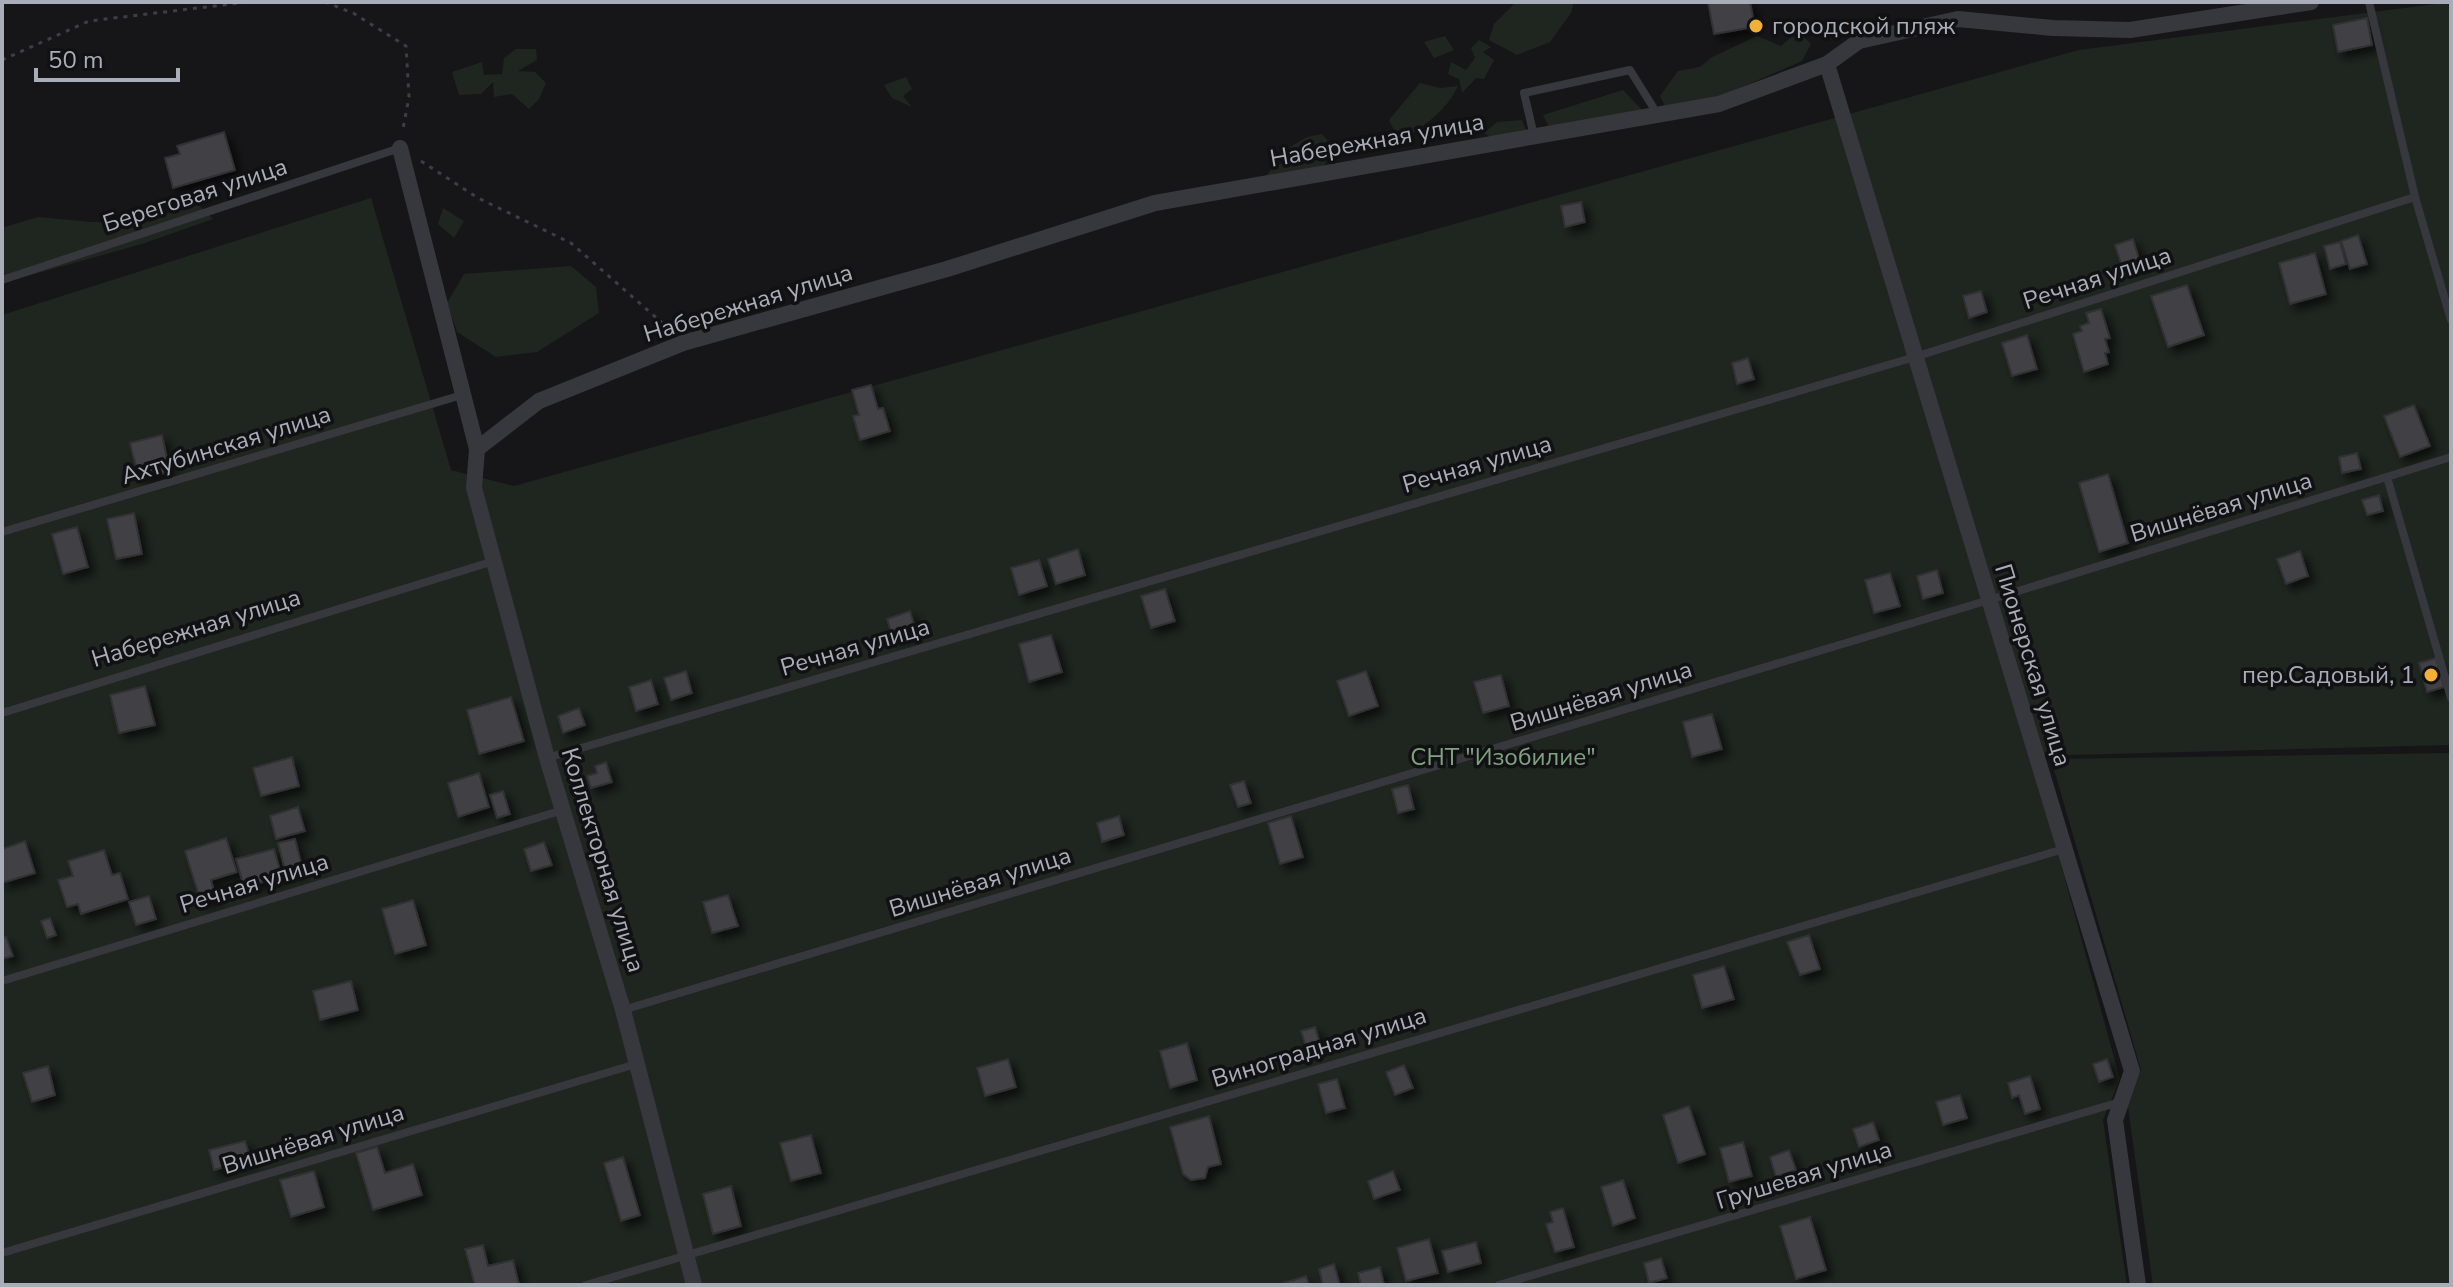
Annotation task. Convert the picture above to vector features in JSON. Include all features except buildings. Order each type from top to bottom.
[{"type":"street","name":"Набережная улица","points":[[477,449],[539,401],[683,343],[947,269],[1155,203],[1719,104],[1827,64],[1859,41],[1958,19],[2053,28],[2130,30],[2311,2]]},
{"type":"street","name":"Пионерская улица","points":[[1827,64],[2132,1071],[2115,1120],[2138,1285]]},
{"type":"street","name":"Коллекторная улица","points":[[400,148],[477,449],[474,488],[547,758],[623,1010],[694,1285]]},
{"type":"lane","points":[[2369,2],[2415,197],[2451,320]]},
{"type":"lane","points":[[1534,136],[1524,93],[1630,70],[1658,115]]},
{"type":"lane","name":"Береговая улица","points":[[2,280],[400,148]]},
{"type":"lane","name":"Речная улица","points":[[547,758],[1915,357],[2415,197]]},
{"type":"lane","name":"Ахтубинская улица","points":[[2,532],[462,395]]},
{"type":"lane","name":"Вишнёвая улица","points":[[623,1010],[1989,600],[2451,457]]},
{"type":"lane","points":[[2387,477],[2451,698]]},
{"type":"lane","name":"Набережная улица","points":[[2,713],[495,561]]},
{"type":"lane","name":"Речная улица","points":[[2,981],[563,810]]},
{"type":"lane","name":"Виноградная улица","points":[[586,1285],[2064,849]]},
{"type":"lane","name":"Вишнёвая улица","points":[[2,1253],[636,1064]]},
{"type":"lane","name":"Грушевая улица","points":[[1499,1285],[2121,1102]]},
{"type":"path","points":[[2,60],[89,21],[248,2]]},
{"type":"path","points":[[325,2],[353,13],[406,46],[409,97],[400,148],[478,198],[571,243],[683,343]]},
{"type":"green space","points":[[1516,2],[1574,2],[1571,13],[1550,42],[1517,55],[1489,40],[1494,24]]},
{"type":"green space","name":"СНТ \"Изобилие\"","points":[[2451,2],[2451,745],[2031,756],[2120,1079],[2103,1120],[2127,1285],[2,1285],[2,315],[371,198],[451,470],[514,486],[2079,50]]},
{"type":"green space","points":[[1798,31],[1811,44],[1802,61],[1719,97],[1665,106],[1660,96],[1678,71],[1700,67],[1712,57],[1757,36],[1781,46]]},
{"type":"green space","points":[[1445,36],[1454,50],[1434,58],[1424,42]]},
{"type":"green space","points":[[1479,40],[1491,47],[1483,52],[1494,60],[1484,79],[1476,78],[1462,93],[1459,79],[1448,74],[1451,62],[1466,70],[1475,58],[1471,48]]},
{"type":"green space","points":[[516,49],[536,49],[537,60],[518,71],[535,72],[546,83],[539,99],[529,109],[512,94],[494,97],[493,82],[481,94],[459,95],[452,72],[482,62],[484,75],[502,74],[504,58]]},
{"type":"green space","points":[[906,77],[912,89],[903,96],[912,107],[892,98],[884,85]]},
{"type":"green space","points":[[1420,83],[1440,88],[1458,86],[1440,111],[1400,142],[1389,120]]},
{"type":"green space","points":[[1623,90],[1642,110],[1549,127],[1543,115]]},
{"type":"green space","points":[[1522,120],[1527,133],[1493,139],[1484,133],[1497,122]]},
{"type":"green space","points":[[1322,134],[1334,148],[1324,166],[1265,178],[1272,168],[1287,161],[1290,147],[1307,137]]},
{"type":"green space","points":[[194,201],[213,219],[142,244],[2,283],[2,228],[38,217],[92,222],[150,222]]},
{"type":"green space","points":[[443,208],[464,221],[454,238],[438,224]]},
{"type":"green space","points":[[571,266],[596,287],[599,313],[537,352],[496,357],[457,332],[447,303],[464,274]]},
{"type":"green space","points":[[2451,753],[2451,1285],[2153,1285],[2128,1107],[2141,1070],[2051,759]]},
{"type":"place","name":"городской пляж","points":[[1756,26]]},
{"type":"place","name":"пер.Садовый, 1","points":[[2431,675]]}]
